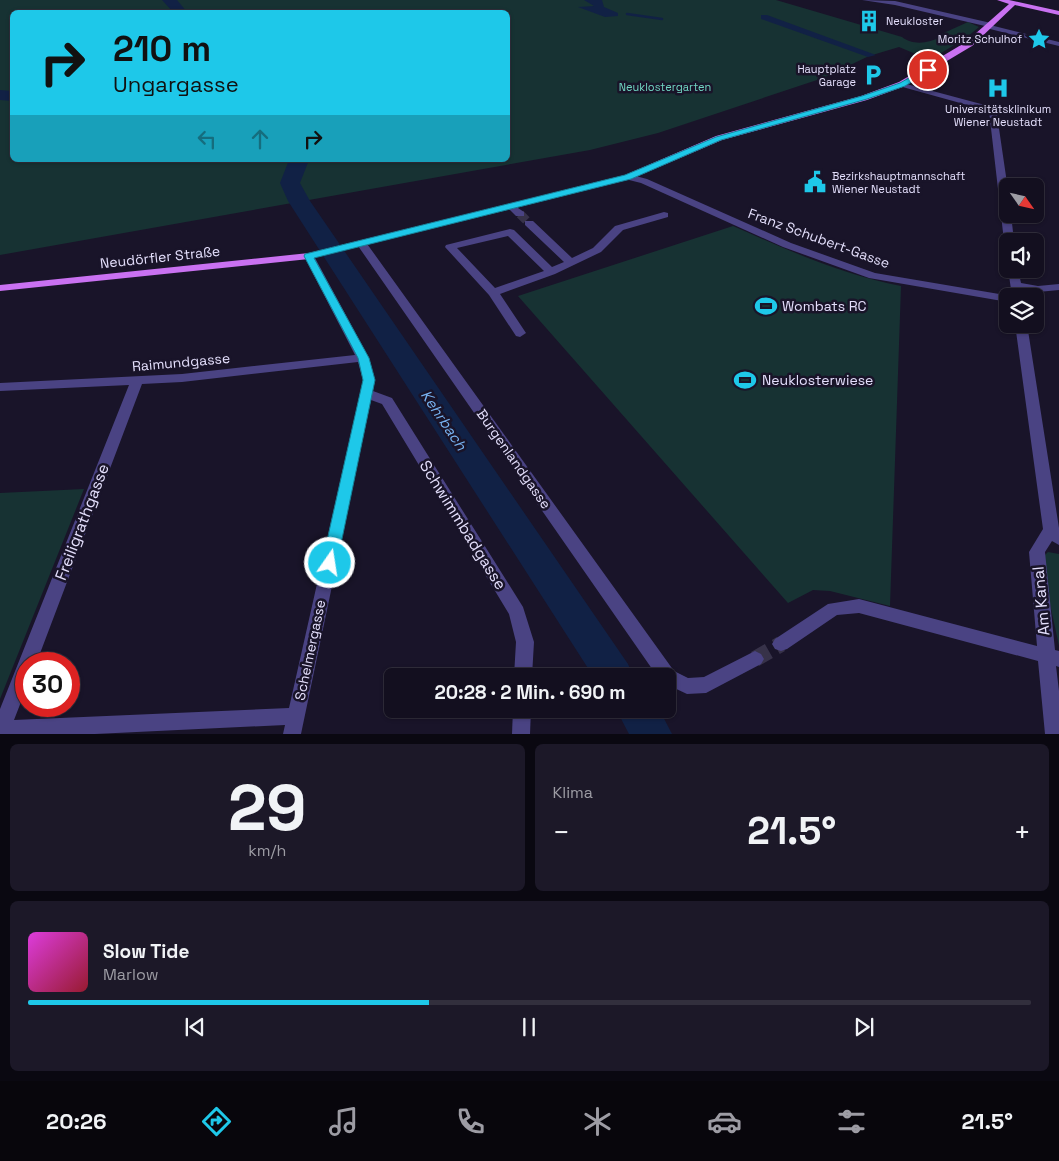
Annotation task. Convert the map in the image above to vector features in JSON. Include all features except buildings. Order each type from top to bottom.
[{"type":"main road","points":[[1000,0],[1059,12]]},
{"type":"main road","name":"Neudörfler Straße","points":[[0,288],[309,256],[516,210],[628,177],[719,138],[864,98],[902,84],[952,55],[990,26],[1016,2]]},
{"type":"street","points":[[865,0],[898,2],[1059,44]]},
{"type":"street","points":[[902,84],[993,110],[1008,233]]},
{"type":"street","name":"Franz Schubert-Gasse","points":[[628,177],[644,181],[787,245],[873,276],[999,297]]},
{"type":"street","points":[[492,293],[551,272],[597,250],[619,228],[664,215]]},
{"type":"street","points":[[529,223],[570,262]]},
{"type":"street","points":[[520,333],[492,293],[450,247],[510,232],[551,272]]},
{"type":"street","name":"Burgenlandgasse","points":[[361,243],[661,668]]},
{"type":"street","name":"Schelmergasse","points":[[294,725],[367,393],[368,370],[364,358],[309,256]]},
{"type":"street","points":[[1044,288],[1059,287]]},
{"type":"street","name":"Am Kanal","points":[[1023,333],[1056,531],[1037,552],[1052,658],[1054,734]]},
{"type":"street","name":"Raimundgasse","points":[[0,387],[137,381],[364,358]]},
{"type":"street","name":"Freiligrathgasse","points":[[32,652],[137,381]]},
{"type":"street","name":"Schwimmbadgasse","points":[[367,393],[387,401],[517,612],[525,642],[523,668]]},
{"type":"street","points":[[781,644],[834,609],[859,606],[1052,658]]},
{"type":"street","name":"Burgenlandgasse","points":[[676,681],[687,686],[706,685],[755,659]]},
{"type":"street","name":"Freiligrathgasse","points":[[1,730],[15,695]]},
{"type":"street","points":[[521,734],[522,718]]},
{"type":"street","points":[[1,730],[294,725]]},
{"type":"green space","name":"Neuklostergarten","points":[[0,0],[776,0],[902,37],[916,43],[941,37],[937,36],[968,22],[979,27],[967,37],[930,60],[899,47],[869,56],[823,78],[658,133],[590,150],[0,255]]},
{"type":"green space","name":"Neuklosterwiese","points":[[733,226],[837,269],[901,286],[890,606],[830,591],[813,590],[788,603],[518,296]]},
{"type":"green space","points":[[84,489],[19,652],[15,652],[15,662],[0,699],[0,493]]},
{"type":"green space","points":[[1048,552],[1059,554],[1059,646],[1046,585],[1044,556]]},
{"type":"water","points":[[584,0],[602,0],[604,7],[618,13],[618,16],[605,17],[578,7],[594,6]]},
{"type":"waterway","name":"Kehrbach","points":[[169,0],[178,10]]},
{"type":"waterway","points":[[627,14],[662,19]]},
{"type":"waterway","points":[[764,17],[871,55]]},
{"type":"waterway","points":[[0,95],[10,96]]},
{"type":"waterway","name":"Kehrbach","points":[[298,162],[290,183],[299,201],[609,668]]},
{"type":"waterway","name":"Kehrbach","points":[[642,718],[652,734]]},
{"type":"tunnel","points":[[520,214],[529,223]]},
{"type":"tunnel","points":[[755,659],[781,644]]},
{"type":"place","name":"Neukloster","points":[[869,21]]},
{"type":"place","name":"Moritz Schulhof","points":[[1039,39]]},
{"type":"place","name":"Hauptplatz Garage","points":[[873,75]]},
{"type":"place","name":"Universitätsklinikum Wiener Neustadt","points":[[998,88]]},
{"type":"place","name":"Bezirkshauptmannschaft Wiener Neustadt","points":[[815,182]]},
{"type":"place","name":"Wombats RC","points":[[766,306]]},
{"type":"place","name":"Neuklosterwiese","points":[[745,380]]},
{"type":"route","points":[[330,563],[369,380],[364,358],[309,256],[628,177],[719,138],[864,98],[916,78],[928,70]]}]
